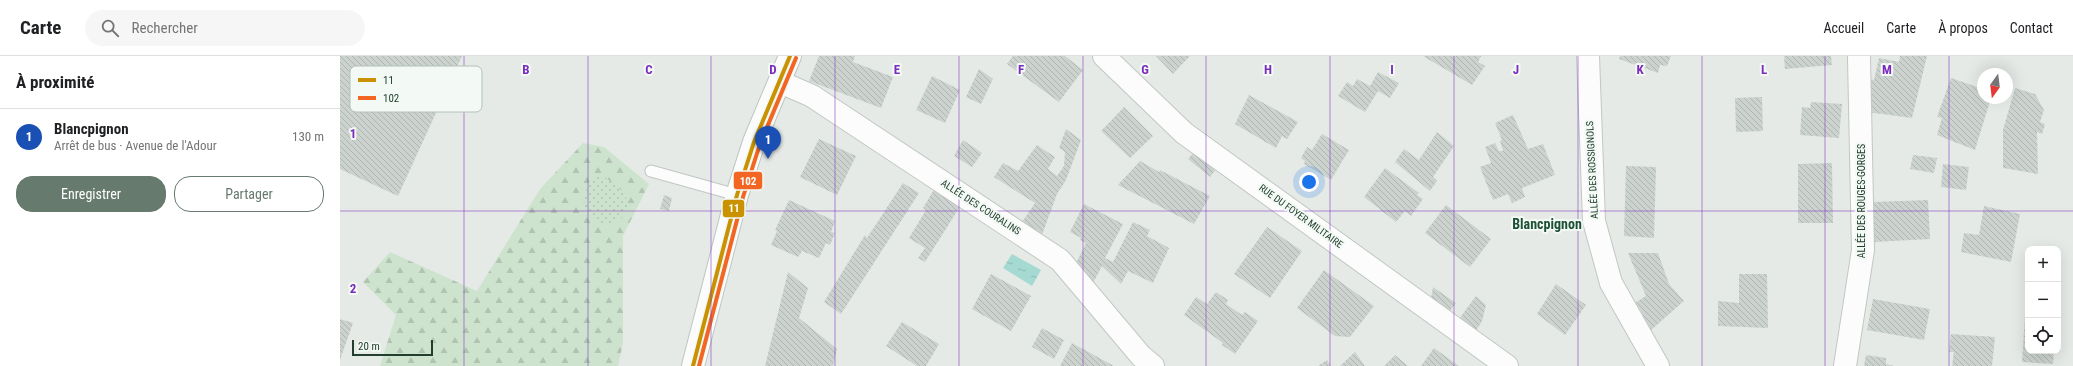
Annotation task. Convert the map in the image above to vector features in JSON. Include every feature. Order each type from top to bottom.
[{"type":"street","points":[[693,366],[736,195],[754,142],[790,56]]},
{"type":"street","name":"RUE DU FOYER MILITAIRE","points":[[1104,56],[1184,133],[1507,366]]},
{"type":"street","name":"ALLÉE DES ROSSIGNOLS","points":[[1588,56],[1594,221],[1611,283],[1658,366]]},
{"type":"street","name":"ALLÉE DES ROUGES-GORGES","points":[[1845,366],[1863,250],[1859,58]]},
{"type":"street","name":"ALLÉE DES COURALINS","points":[[780,82],[812,96],[1060,260],[1141,356],[1153,366]]},
{"type":"lane","points":[[651,171],[736,195]]},
{"type":"green space","points":[[583,143],[604,147],[649,184],[623,236],[623,343],[618,366],[380,366],[396,315],[363,282],[390,252],[477,291],[540,189]]},
{"type":"green space","points":[[593,175],[606,178],[624,192],[627,207],[623,216],[616,222],[607,224],[597,221],[589,215],[585,206],[585,192]]},
{"type":"water","points":[[1012,254],[1041,270],[1032,286],[1003,268]]},
{"type":"building","points":[[340,56],[462,56],[457,66],[350,66],[350,112],[436,112],[398,196],[340,169]]},
{"type":"building","points":[[819,56],[855,56],[853,62],[893,77],[881,108],[809,81]]},
{"type":"building","points":[[1013,56],[1065,56],[1083,70],[1059,102],[1007,64]]},
{"type":"building","points":[[1156,56],[1190,56],[1173,74]]},
{"type":"building","points":[[1423,56],[1481,56],[1478,62],[1485,66],[1472,85]]},
{"type":"building","points":[[1620,56],[1671,56],[1667,66],[1660,65],[1658,73],[1619,59]]},
{"type":"building","points":[[1784,56],[1831,56],[1832,65],[1785,69]]},
{"type":"building","points":[[1900,56],[1927,56],[1912,118],[1867,112],[1866,78],[1874,80],[1879,58],[1899,62]]},
{"type":"building","points":[[979,69],[993,79],[981,104],[966,97]]},
{"type":"building","points":[[1378,72],[1399,83],[1390,98],[1378,91],[1365,112],[1338,96],[1347,82],[1353,86],[1357,79],[1370,86]]},
{"type":"building","points":[[932,76],[960,90],[945,123],[916,110]]},
{"type":"building","points":[[1951,78],[1977,87],[1977,104],[1989,104],[1975,150],[1937,135],[1942,118],[1937,117]]},
{"type":"building","points":[[2015,88],[2035,94],[2044,110],[2040,122],[2045,124],[2042,134],[2037,132],[2038,174],[2003,168],[2003,130],[2010,104],[2013,104]]},
{"type":"building","points":[[1249,95],[1298,122],[1287,139],[1282,136],[1276,148],[1235,124]]},
{"type":"building","points":[[1762,97],[1763,131],[1736,132],[1735,98]]},
{"type":"building","points":[[1811,102],[1842,104],[1839,138],[1800,135],[1802,107],[1810,108]]},
{"type":"building","points":[[1124,107],[1153,136],[1130,158],[1101,131]]},
{"type":"building","points":[[1513,115],[1528,149],[1543,144],[1555,175],[1522,188],[1525,197],[1512,203],[1508,194],[1493,200],[1480,167],[1491,163],[1485,147],[1495,143],[1499,151],[1503,151],[1500,141],[1502,140],[1495,123]]},
{"type":"building","points":[[1066,129],[1081,140],[1066,180],[1057,194],[1042,235],[1022,222],[1035,203],[994,177],[1003,163],[1018,171],[1037,145],[1055,157],[1048,169],[1057,176],[1064,166],[1065,152],[1059,148]]},
{"type":"building","points":[[1437,132],[1454,146],[1433,177],[1437,181],[1430,191],[1395,162],[1404,149],[1419,160]]},
{"type":"building","points":[[1322,134],[1349,150],[1331,180],[1304,164],[1305,161],[1301,158],[1307,147],[1312,150]]},
{"type":"building","points":[[819,139],[856,156],[837,195],[800,177]]},
{"type":"building","points":[[963,140],[982,153],[972,167],[954,156]]},
{"type":"building","points":[[1196,150],[1217,168],[1210,177],[1188,159]]},
{"type":"building","points":[[1913,155],[1937,158],[1934,173],[1910,169]]},
{"type":"building","points":[[1140,161],[1159,172],[1160,170],[1210,196],[1194,224],[1118,185]]},
{"type":"building","points":[[1832,163],[1833,223],[1798,223],[1798,164]]},
{"type":"building","points":[[1943,164],[1969,167],[1966,190],[1941,187]]},
{"type":"building","points":[[1626,166],[1656,167],[1654,238],[1624,236]]},
{"type":"building","points":[[1385,168],[1419,193],[1417,195],[1423,199],[1411,216],[1405,211],[1396,222],[1364,197]]},
{"type":"building","points":[[903,183],[919,193],[841,314],[824,302],[865,235],[867,238]]},
{"type":"building","points":[[935,188],[961,205],[925,262],[918,258],[925,248],[909,238],[926,210],[923,208]]},
{"type":"building","points":[[664,195],[672,198],[669,211],[660,209]]},
{"type":"building","points":[[789,200],[835,221],[831,232],[835,233],[830,245],[826,243],[819,258],[802,251],[798,257],[771,245],[777,231],[775,230]]},
{"type":"building","points":[[1928,200],[1930,239],[1874,242],[1873,202]]},
{"type":"building","points":[[1084,204],[1123,224],[1105,258],[1113,262],[1133,222],[1150,230],[1147,236],[1169,248],[1153,283],[1128,271],[1121,284],[1102,266],[1093,283],[1076,263],[1086,243],[1080,240],[1081,238],[1070,232]]},
{"type":"building","points":[[1446,205],[1491,239],[1470,267],[1425,233]]},
{"type":"building","points":[[1984,206],[2020,214],[2011,262],[1961,252],[1964,233],[1979,235]]},
{"type":"building","points":[[1267,227],[1302,251],[1270,298],[1234,274]]},
{"type":"building","points":[[1628,253],[1658,253],[1669,284],[1684,301],[1651,330],[1636,302],[1646,296]]},
{"type":"building","points":[[1324,270],[1374,306],[1350,337],[1335,336],[1297,308]]},
{"type":"building","points":[[788,272],[808,288],[799,318],[837,349],[833,366],[765,366]]},
{"type":"building","points":[[991,274],[1031,296],[1011,331],[972,309]]},
{"type":"building","points":[[1739,274],[1767,274],[1768,328],[1718,326],[1718,301],[1739,303]]},
{"type":"building","points":[[1556,284],[1586,305],[1565,335],[1537,314]]},
{"type":"building","points":[[1433,287],[1456,303],[1449,312],[1431,299]]},
{"type":"building","points":[[1216,292],[1228,300],[1226,304],[1242,315],[1245,312],[1258,321],[1235,354],[1222,345],[1223,343],[1184,315],[1196,297],[1207,304]]},
{"type":"building","points":[[1476,296],[1486,305],[1482,321],[1476,331],[1459,319]]},
{"type":"building","points":[[1873,299],[1930,309],[1924,340],[1867,330]]},
{"type":"building","points":[[2025,315],[2025,354],[2054,354],[2053,364],[2022,362]]},
{"type":"building","points":[[340,319],[353,323],[340,360]]},
{"type":"building","points":[[902,322],[939,344],[926,366],[917,366],[886,346]]},
{"type":"building","points":[[1042,328],[1064,340],[1054,359],[1032,347]]},
{"type":"building","points":[[1951,334],[1995,337],[1992,366],[1952,366],[1954,352],[1949,352]]},
{"type":"building","points":[[1072,343],[1114,366],[1060,366]]},
{"type":"building","points":[[1434,348],[1459,366],[1421,366]]},
{"type":"building","points":[[1355,352],[1365,366],[1340,366]]},
{"type":"building","points":[[1395,355],[1408,366],[1384,366]]},
{"type":"building","points":[[1866,355],[1886,358],[1886,364],[1894,366],[1864,366]]},
{"type":"building","points":[[1327,360],[1331,366],[1318,366]]},
{"type":"transit line","name":"11","points":[[693,366],[737,195],[754,142],[790,56]]},
{"type":"transit line","name":"102","points":[[699,366],[743,197],[760,144],[796,58]]},
{"type":"place","name":"Blancpignon","points":[[768,159]]},
{"type":"district","name":"Blancpignon","points":[[1547,224]]}]
